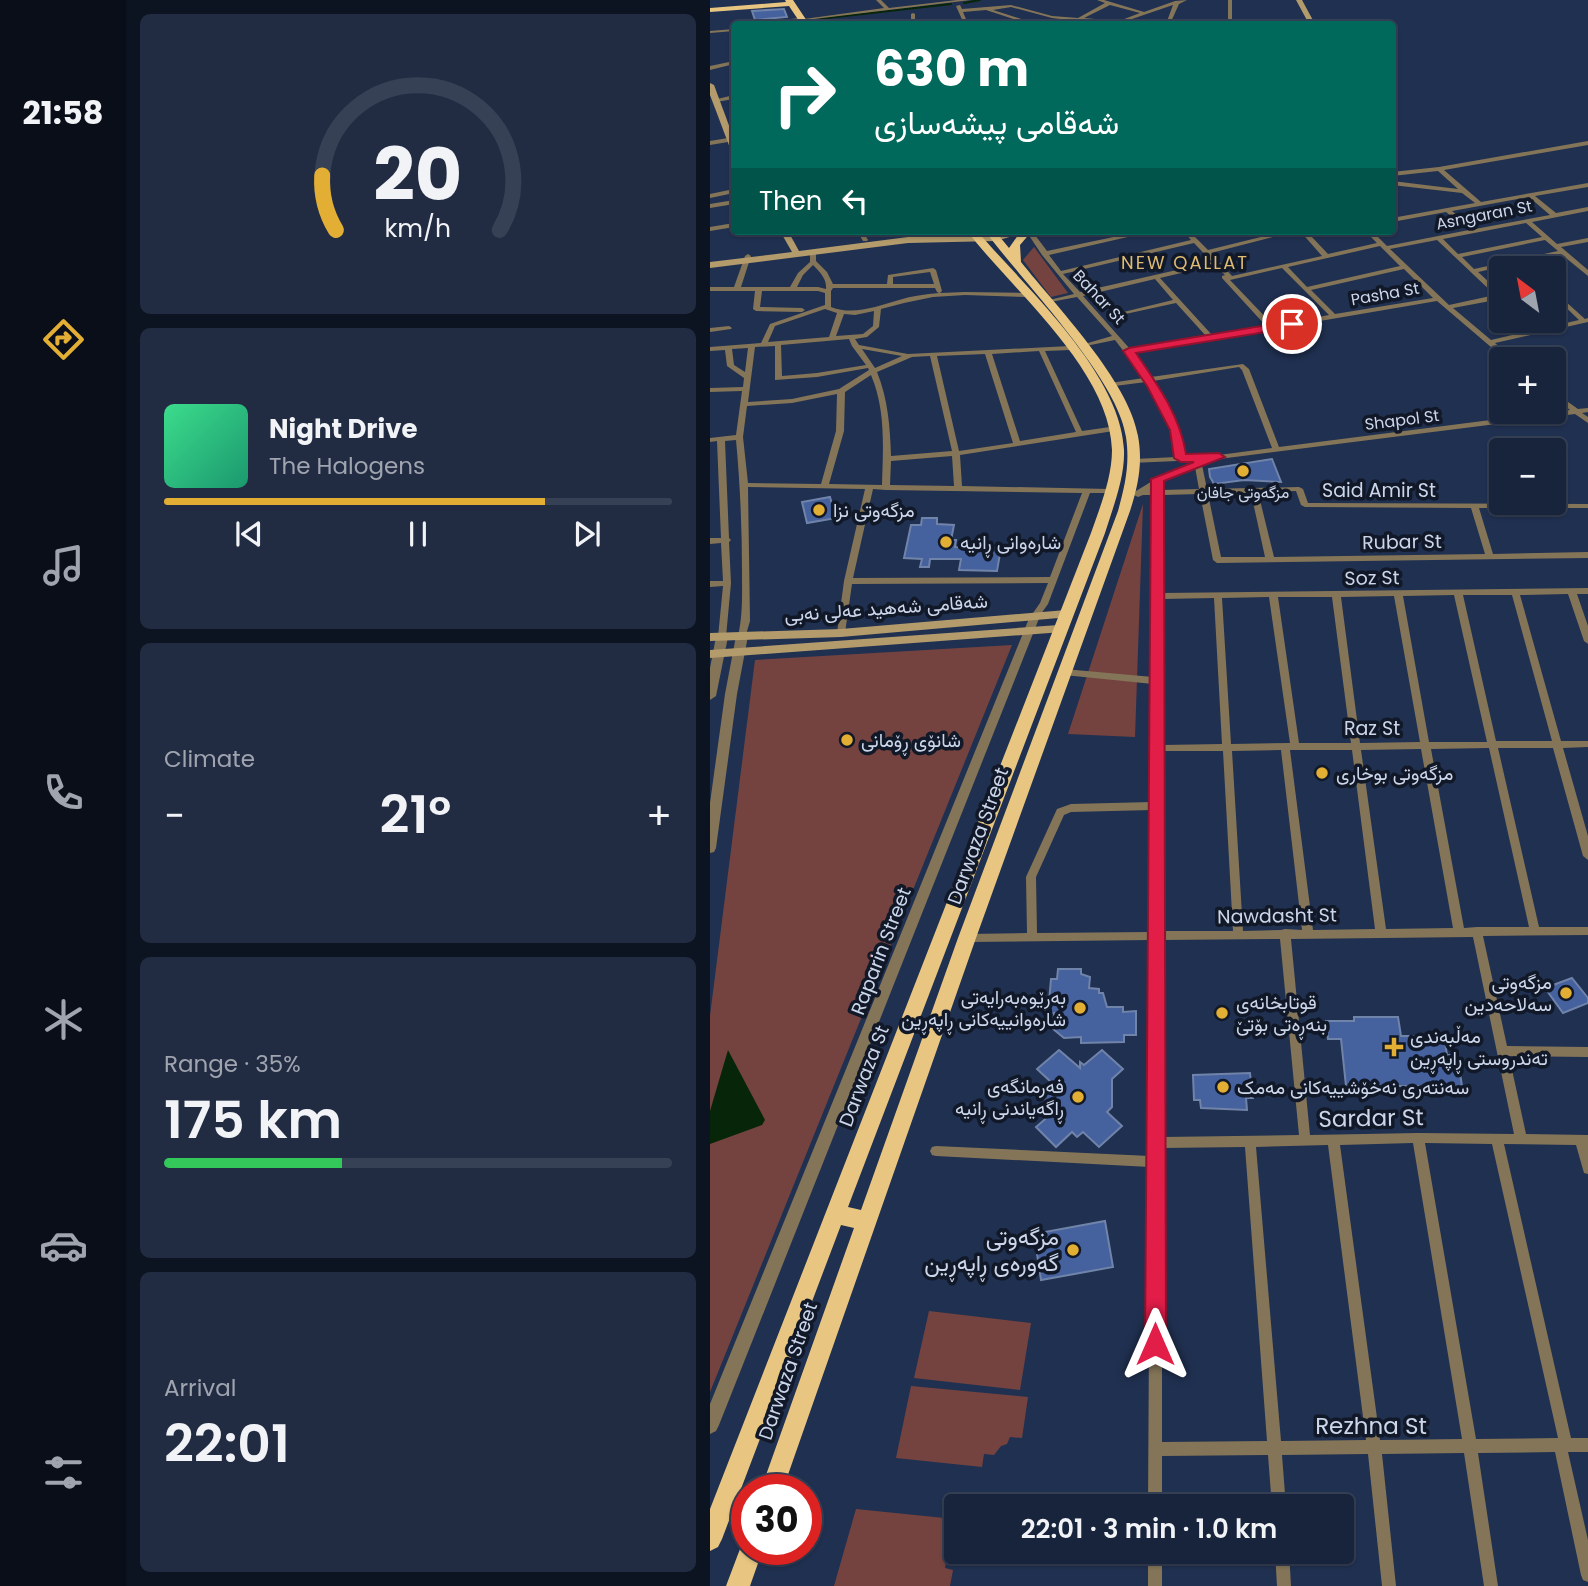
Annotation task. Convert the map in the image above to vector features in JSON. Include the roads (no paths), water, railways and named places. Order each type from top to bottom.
[{"type":"highway","points":[[710,10],[792,1],[805,21]]},
{"type":"highway","points":[[988,235],[1027,295],[1077,347],[1117,428]]},
{"type":"highway","name":"Darwaza Street","points":[[777,1474],[967,938],[1124,511],[1132,480],[1134,461],[1128,420],[1110,385],[1077,347],[1047,302],[988,235]]},
{"type":"highway","points":[[1016,264],[1014,247],[1022,235]]},
{"type":"highway","name":"Darwaza St","points":[[710,1539],[1110,491],[1117,462],[1117,428]]},
{"type":"highway","points":[[834,1214],[867,1221]]},
{"type":"highway","points":[[738,1586],[745,1565]]},
{"type":"main road","points":[[1290,0],[1300,21]]},
{"type":"main road","points":[[1299,0],[1310,21]]},
{"type":"main road","points":[[710,85],[731,137]]},
{"type":"main road","points":[[786,235],[795,250]]},
{"type":"main road","points":[[747,259],[856,235]]},
{"type":"main road","points":[[710,262],[813,257],[908,240],[974,235]]},
{"type":"main road","name":"شەقامی شەهید عەلی نەبی","points":[[716,637],[841,633],[1035,616],[1062,621]]},
{"type":"main road","name":"شەقامی شەهید عەلی نەبی","points":[[714,654],[1028,630],[1062,621]]},
{"type":"street","points":[[878,0],[888,10]]},
{"type":"street","points":[[814,21],[969,0]]},
{"type":"street","points":[[1099,0],[1144,13]]},
{"type":"street","points":[[1120,21],[1185,0]]},
{"type":"street","points":[[1230,0],[1230,21]]},
{"type":"street","points":[[813,21],[956,2]]},
{"type":"street","points":[[956,2],[965,21]]},
{"type":"street","points":[[1169,21],[1177,2]]},
{"type":"street","points":[[1081,21],[1109,3]]},
{"type":"street","points":[[960,11],[1017,7],[1074,21]]},
{"type":"street","points":[[986,9],[1023,21]]},
{"type":"street","points":[[913,14],[913,21]]},
{"type":"street","points":[[710,30],[731,28]]},
{"type":"street","points":[[710,68],[731,64]]},
{"type":"street","points":[[716,100],[731,98]]},
{"type":"street","points":[[710,110],[720,109]]},
{"type":"street","points":[[710,143],[731,142]]},
{"type":"street","points":[[1396,174],[1439,169],[1587,143]]},
{"type":"street","points":[[1439,169],[1479,204]]},
{"type":"street","points":[[1396,184],[1464,191]]},
{"type":"street","points":[[1396,219],[1587,185]]},
{"type":"street","points":[[1437,189],[1458,208]]},
{"type":"street","points":[[710,196],[731,192]]},
{"type":"street","points":[[1530,195],[1555,216]]},
{"type":"street","points":[[710,206],[731,202]]},
{"type":"street","name":"Asngaran St","points":[[1215,264],[1231,278],[1326,256],[1438,238],[1587,209]]},
{"type":"street","points":[[1447,210],[1474,231]]},
{"type":"street","points":[[1527,221],[1587,274]]},
{"type":"street","points":[[710,229],[731,226]]},
{"type":"street","name":"Bahar St","points":[[1030,235],[1077,295],[1129,351],[1148,378],[1176,430],[1181,458]]},
{"type":"street","points":[[1044,254],[1132,235]]},
{"type":"street","points":[[1191,235],[1272,328]]},
{"type":"street","points":[[1207,252],[1277,235]]},
{"type":"street","points":[[1307,235],[1326,256]]},
{"type":"street","points":[[1373,235],[1438,299],[1496,347]]},
{"type":"street","points":[[1438,238],[1489,286]]},
{"type":"street","points":[[1456,256],[1546,238]]},
{"type":"street","points":[[1555,247],[1587,240]]},
{"type":"street","points":[[1059,273],[1196,241]]},
{"type":"street","points":[[1542,256],[1562,252]]},
{"type":"street","points":[[793,288],[813,257],[825,273],[829,289],[827,306]]},
{"type":"street","points":[[737,289],[747,259]]},
{"type":"street","points":[[1047,302],[1215,264]]},
{"type":"street","points":[[1579,266],[1587,264]]},
{"type":"street","points":[[1283,266],[1334,317]]},
{"type":"street","points":[[1306,289],[1405,267]]},
{"type":"street","points":[[1472,271],[1489,267]]},
{"type":"street","points":[[890,285],[890,276],[933,270],[940,295]]},
{"type":"street","points":[[1156,277],[1212,339]]},
{"type":"street","points":[[710,289],[938,286]]},
{"type":"street","points":[[759,288],[756,309],[809,310]]},
{"type":"street","points":[[764,344],[772,325],[827,306],[841,312],[878,308],[940,295],[1027,295]]},
{"type":"street","name":"Pasha St","points":[[1129,351],[1438,299]]},
{"type":"street","points":[[1447,307],[1489,299]]},
{"type":"street","points":[[1109,317],[1177,300]]},
{"type":"street","points":[[1566,304],[1586,321]]},
{"type":"street","points":[[710,349],[865,336],[876,327],[878,308]]},
{"type":"street","points":[[831,339],[841,312]]},
{"type":"street","points":[[1566,325],[1586,321]]},
{"type":"street","points":[[710,330],[729,328]]},
{"type":"street","points":[[1490,342],[1530,333]]},
{"type":"street","points":[[851,337],[872,369],[884,412],[886,488]]},
{"type":"street","points":[[855,346],[911,355],[933,355],[1077,347],[1117,337]]},
{"type":"street","points":[[778,343],[778,378],[872,369],[911,355]]},
{"type":"street","points":[[710,848],[746,621],[744,485],[739,437],[753,346]]},
{"type":"street","points":[[728,348],[731,366],[747,377]]},
{"type":"street","points":[[1041,349],[1080,434]]},
{"type":"street","points":[[988,352],[1017,444]]},
{"type":"street","points":[[933,355],[956,453],[958,489]]},
{"type":"street","points":[[1110,385],[1241,365],[1245,369],[1276,449]]},
{"type":"street","points":[[744,404],[792,401],[841,391],[872,369]]},
{"type":"street","points":[[710,390],[745,389]]},
{"type":"street","points":[[824,487],[840,431],[841,391]]},
{"type":"street","points":[[1566,404],[1587,421]]},
{"type":"street","name":"Shapol St","points":[[1219,457],[1587,410]]},
{"type":"street","points":[[1483,425],[1489,424]]},
{"type":"street","points":[[886,460],[956,453],[1117,428]]},
{"type":"street","points":[[710,440],[739,437]]},
{"type":"street","points":[[710,696],[716,637],[727,583],[721,439]]},
{"type":"street","points":[[1134,461],[1219,457]]},
{"type":"street","points":[[1124,511],[1139,493],[1157,479],[1219,457]]},
{"type":"street","points":[[1198,464],[1205,491]]},
{"type":"street","points":[[1155,1494],[1157,479]]},
{"type":"street","points":[[744,485],[1110,491]]},
{"type":"street","points":[[841,633],[848,581],[869,488]]},
{"type":"street","name":"Said Amir St","points":[[1139,493],[1299,489],[1304,505],[1587,506]]},
{"type":"street","points":[[1254,490],[1270,559]]},
{"type":"street","name":"Raparin Street","points":[[710,1425],[1028,630],[1044,604],[1087,491]]},
{"type":"street","name":"Rubar St","points":[[1205,491],[1218,560],[1587,555]]},
{"type":"street","points":[[1474,506],[1490,556]]},
{"type":"street","points":[[710,541],[727,540]]},
{"type":"street","points":[[848,581],[1053,580]]},
{"type":"street","points":[[710,584],[727,583]]},
{"type":"street","points":[[1515,592],[1587,856]]},
{"type":"street","points":[[1572,592],[1587,641]]},
{"type":"street","name":"Soz St","points":[[1157,596],[1587,592]]},
{"type":"street","points":[[1398,593],[1459,932]]},
{"type":"street","points":[[1458,593],[1535,931]]},
{"type":"street","points":[[1336,594],[1381,932]]},
{"type":"street","points":[[1218,595],[1238,934]]},
{"type":"street","points":[[1273,595],[1308,933]]},
{"type":"street","points":[[1064,672],[1157,681]]},
{"type":"street","name":"Raz St","points":[[1157,748],[1587,744]]},
{"type":"street","points":[[1032,937],[1031,877],[1060,812],[1071,808],[1157,806]]},
{"type":"street","points":[[1477,931],[1521,1140]]},
{"type":"street","name":"Nawdasht St","points":[[967,938],[1587,931]]},
{"type":"street","points":[[1285,933],[1305,1139]]},
{"type":"street","points":[[1504,1051],[1587,1052]]},
{"type":"street","points":[[1418,1138],[1491,1586]]},
{"type":"street","name":"Sardar St","points":[[1156,1143],[1418,1138],[1584,1140]]},
{"type":"street","points":[[1333,1139],[1374,1447],[1389,1586]]},
{"type":"street","points":[[1498,1139],[1563,1445],[1587,1575]]},
{"type":"street","points":[[1584,1140],[1587,1169]]},
{"type":"street","points":[[1250,1141],[1278,1494]]},
{"type":"street","points":[[936,1151],[1156,1162]]},
{"type":"street","name":"Rezhna St","points":[[1155,1449],[1587,1445]]},
{"type":"street","points":[[1155,1564],[1155,1586]]},
{"type":"street","points":[[1283,1564],[1284,1586]]},
{"type":"waterway","points":[[964,3],[980,0]]},
{"type":"waterway","points":[[818,19],[951,4]]},
{"type":"place","name":"مزگەوتی جافان","points":[[1243,471]]},
{"type":"place","name":"مزگەوتی نزا","points":[[819,510]]},
{"type":"place","name":"شارەوانی ڕانیە","points":[[946,542]]},
{"type":"place","name":"شانۆی ڕۆمانی","points":[[847,740]]},
{"type":"place","name":"مزگەوتی بوخاری","points":[[1322,773]]},
{"type":"place","name":"مزگەوتی سەلاحەدین","points":[[1566,993]]},
{"type":"place","name":"بەڕێوەبەرایەتی شارەوانییەکانی ڕاپەڕین","points":[[1080,1008]]},
{"type":"place","name":"قوتابخانەی بنەڕەتی بۆتێ","points":[[1222,1013]]},
{"type":"place","name":"مەڵبەندی تەندروستی ڕاپەڕین","points":[[1394,1047]]},
{"type":"place","name":"سەنتەری نەخۆشییەکانی مەمک","points":[[1223,1087]]},
{"type":"place","name":"فەرمانگەی ڕاگەیاندنی ڕانیە","points":[[1078,1097]]},
{"type":"place","name":"مزگەوتی گەورەی ڕاپەڕین","points":[[1073,1250]]},
{"type":"district","name":"NEW QALLAT","points":[[1185,262]]}]
